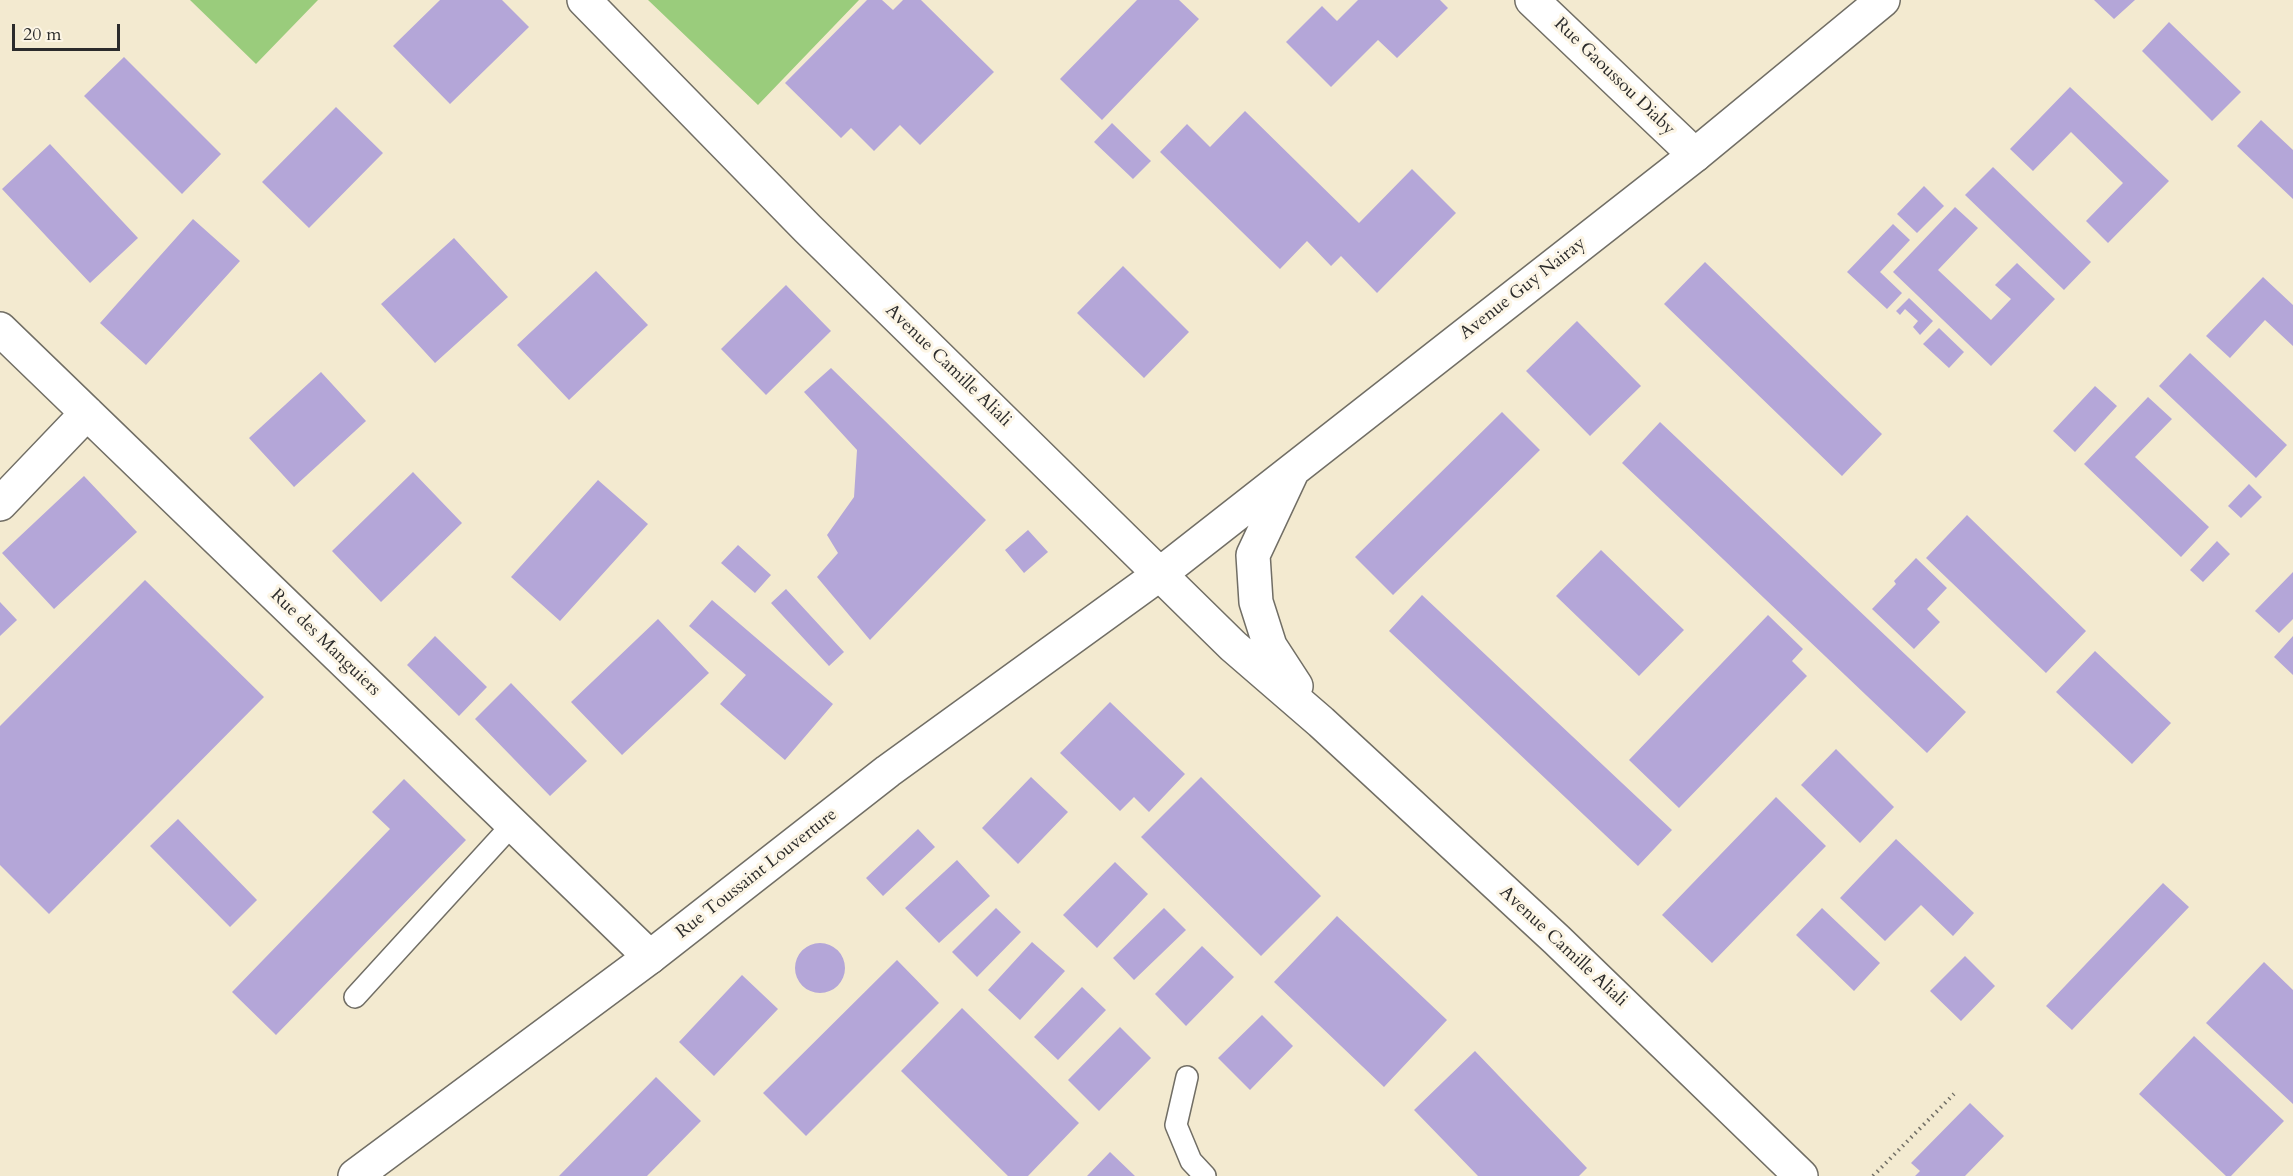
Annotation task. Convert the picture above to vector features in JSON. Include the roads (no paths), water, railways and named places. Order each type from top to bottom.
[{"type":"main road","name":"Avenue Camille Aliali","points":[[584,0],[816,237],[1233,646],[1321,722],[1557,940],[1801,1176]]},
{"type":"main road","name":"Rue Gaoussou Diaby","points":[[1532,0],[1695,155]]},
{"type":"main road","name":"Avenue Guy Nairay","points":[[1160,573],[1695,155],[1883,0]]},
{"type":"main road","name":"Rue des Manguiers","points":[[0,329],[650,957]]},
{"type":"main road","points":[[0,504],[87,413]]},
{"type":"main road","name":"Avenue Camille Aliali","points":[[1293,470],[1253,555],[1256,602],[1270,646],[1321,722]]},
{"type":"main road","name":"Rue Toussaint Louverture","points":[[355,1176],[650,957],[888,771],[1160,573]]},
{"type":"lane","points":[[355,997],[512,825]]},
{"type":"lane","points":[[1187,1077],[1176,1125],[1191,1161],[1205,1176]]}]
